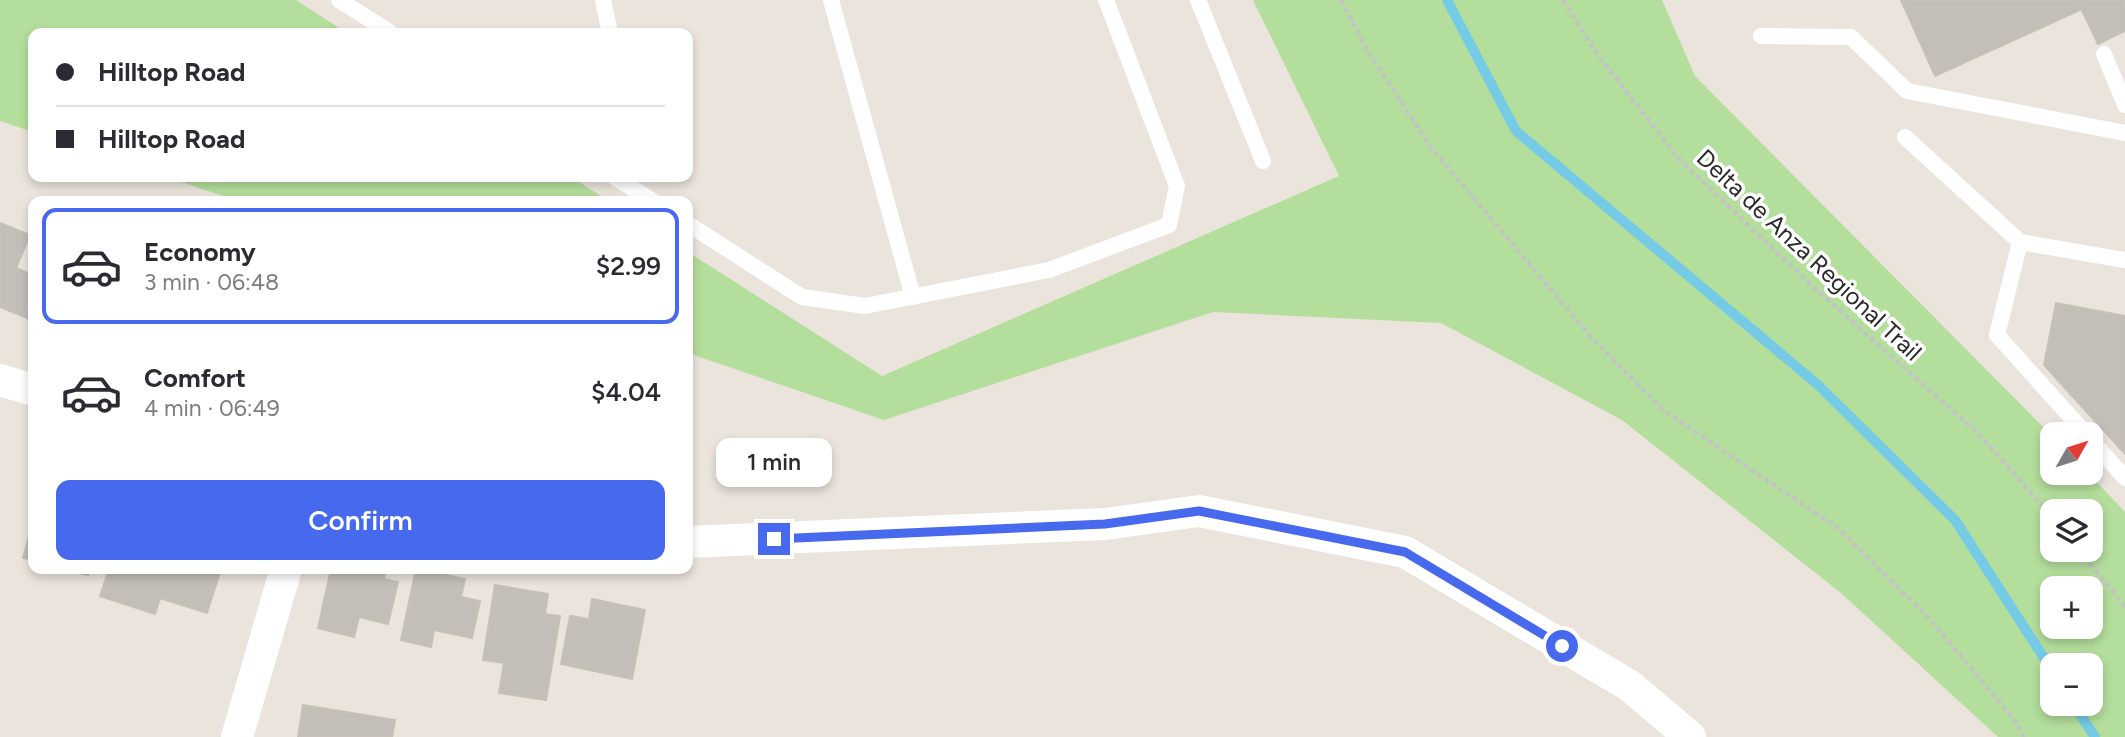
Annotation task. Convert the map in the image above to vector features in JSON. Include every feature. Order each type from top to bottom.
[{"type":"street","points":[[0,380],[28,388]]},
{"type":"street","points":[[693,542],[1105,524],[1199,511],[1213,513],[1405,552],[1630,686],[1690,737]]},
{"type":"street","points":[[237,737],[285,574]]},
{"type":"lane","points":[[340,0],[383,28]]},
{"type":"lane","points":[[603,0],[609,28]]},
{"type":"lane","points":[[831,0],[913,297]]},
{"type":"lane","points":[[693,227],[802,297],[865,306],[1049,270],[1169,225],[1178,186],[1106,0]]},
{"type":"lane","points":[[1198,0],[1263,161]]},
{"type":"lane","points":[[1762,36],[1851,37],[1907,91],[2125,133]]},
{"type":"lane","points":[[2104,54],[2125,105]]},
{"type":"lane","points":[[1905,137],[2021,242],[2125,260]]},
{"type":"lane","points":[[622,182],[644,196]]},
{"type":"lane","points":[[2021,242],[1997,335],[2075,422]]},
{"type":"lane","points":[[2104,455],[2125,478]]},
{"type":"path","points":[[1341,0],[1367,50],[1430,146],[1590,336],[1663,410],[1838,528],[1929,618],[2016,722],[2024,737]]},
{"type":"path","name":"Delta de Anza Regional Trail","points":[[1563,0],[1600,58],[1679,159],[1812,286],[1979,434],[2040,503]]},
{"type":"path","points":[[2089,562],[2125,607]]},
{"type":"green space","points":[[0,0],[296,0],[339,28],[28,28],[28,130],[0,121]]},
{"type":"green space","points":[[1253,0],[1662,0],[1695,76],[2040,424],[2040,485],[2099,485],[2125,512],[2125,737],[1998,737],[1841,593],[1622,420],[1441,323],[1213,312],[884,420],[693,355],[693,255],[882,376],[1339,176]]},
{"type":"green space","points":[[181,182],[579,182],[601,196],[223,196]]},
{"type":"building","points":[[1901,0],[2077,0],[2082,9],[1935,76]]},
{"type":"building","points":[[2077,0],[2125,0],[2125,31],[2098,44]]},
{"type":"building","points":[[0,223],[28,234],[16,268],[28,273],[28,319],[0,307]]},
{"type":"building","points":[[2056,303],[2125,316],[2125,454],[2104,431],[2104,422],[2096,422],[2044,365]]},
{"type":"building","points":[[28,540],[28,559],[23,558]]},
{"type":"building","points":[[107,574],[219,574],[207,613],[160,598],[155,614],[100,596]]},
{"type":"building","points":[[330,574],[385,574],[384,579],[398,582],[388,624],[359,617],[354,637],[318,628]]},
{"type":"building","points":[[415,574],[440,574],[465,579],[461,597],[480,601],[472,638],[434,630],[431,647],[401,640]]},
{"type":"building","points":[[495,585],[548,594],[545,614],[560,616],[546,700],[499,693],[504,663],[483,660]]},
{"type":"building","points":[[592,599],[645,610],[632,679],[561,664],[570,616],[589,619]]},
{"type":"building","points":[[303,705],[395,720],[392,737],[298,737]]},
{"type":"waterway","points":[[1447,0],[1516,131],[1817,384],[1955,520],[2041,653]]},
{"type":"waterway","points":[[2081,716],[2095,737]]},
{"type":"route","points":[[774,539],[1105,524],[1199,511],[1405,552],[1562,646]]}]
